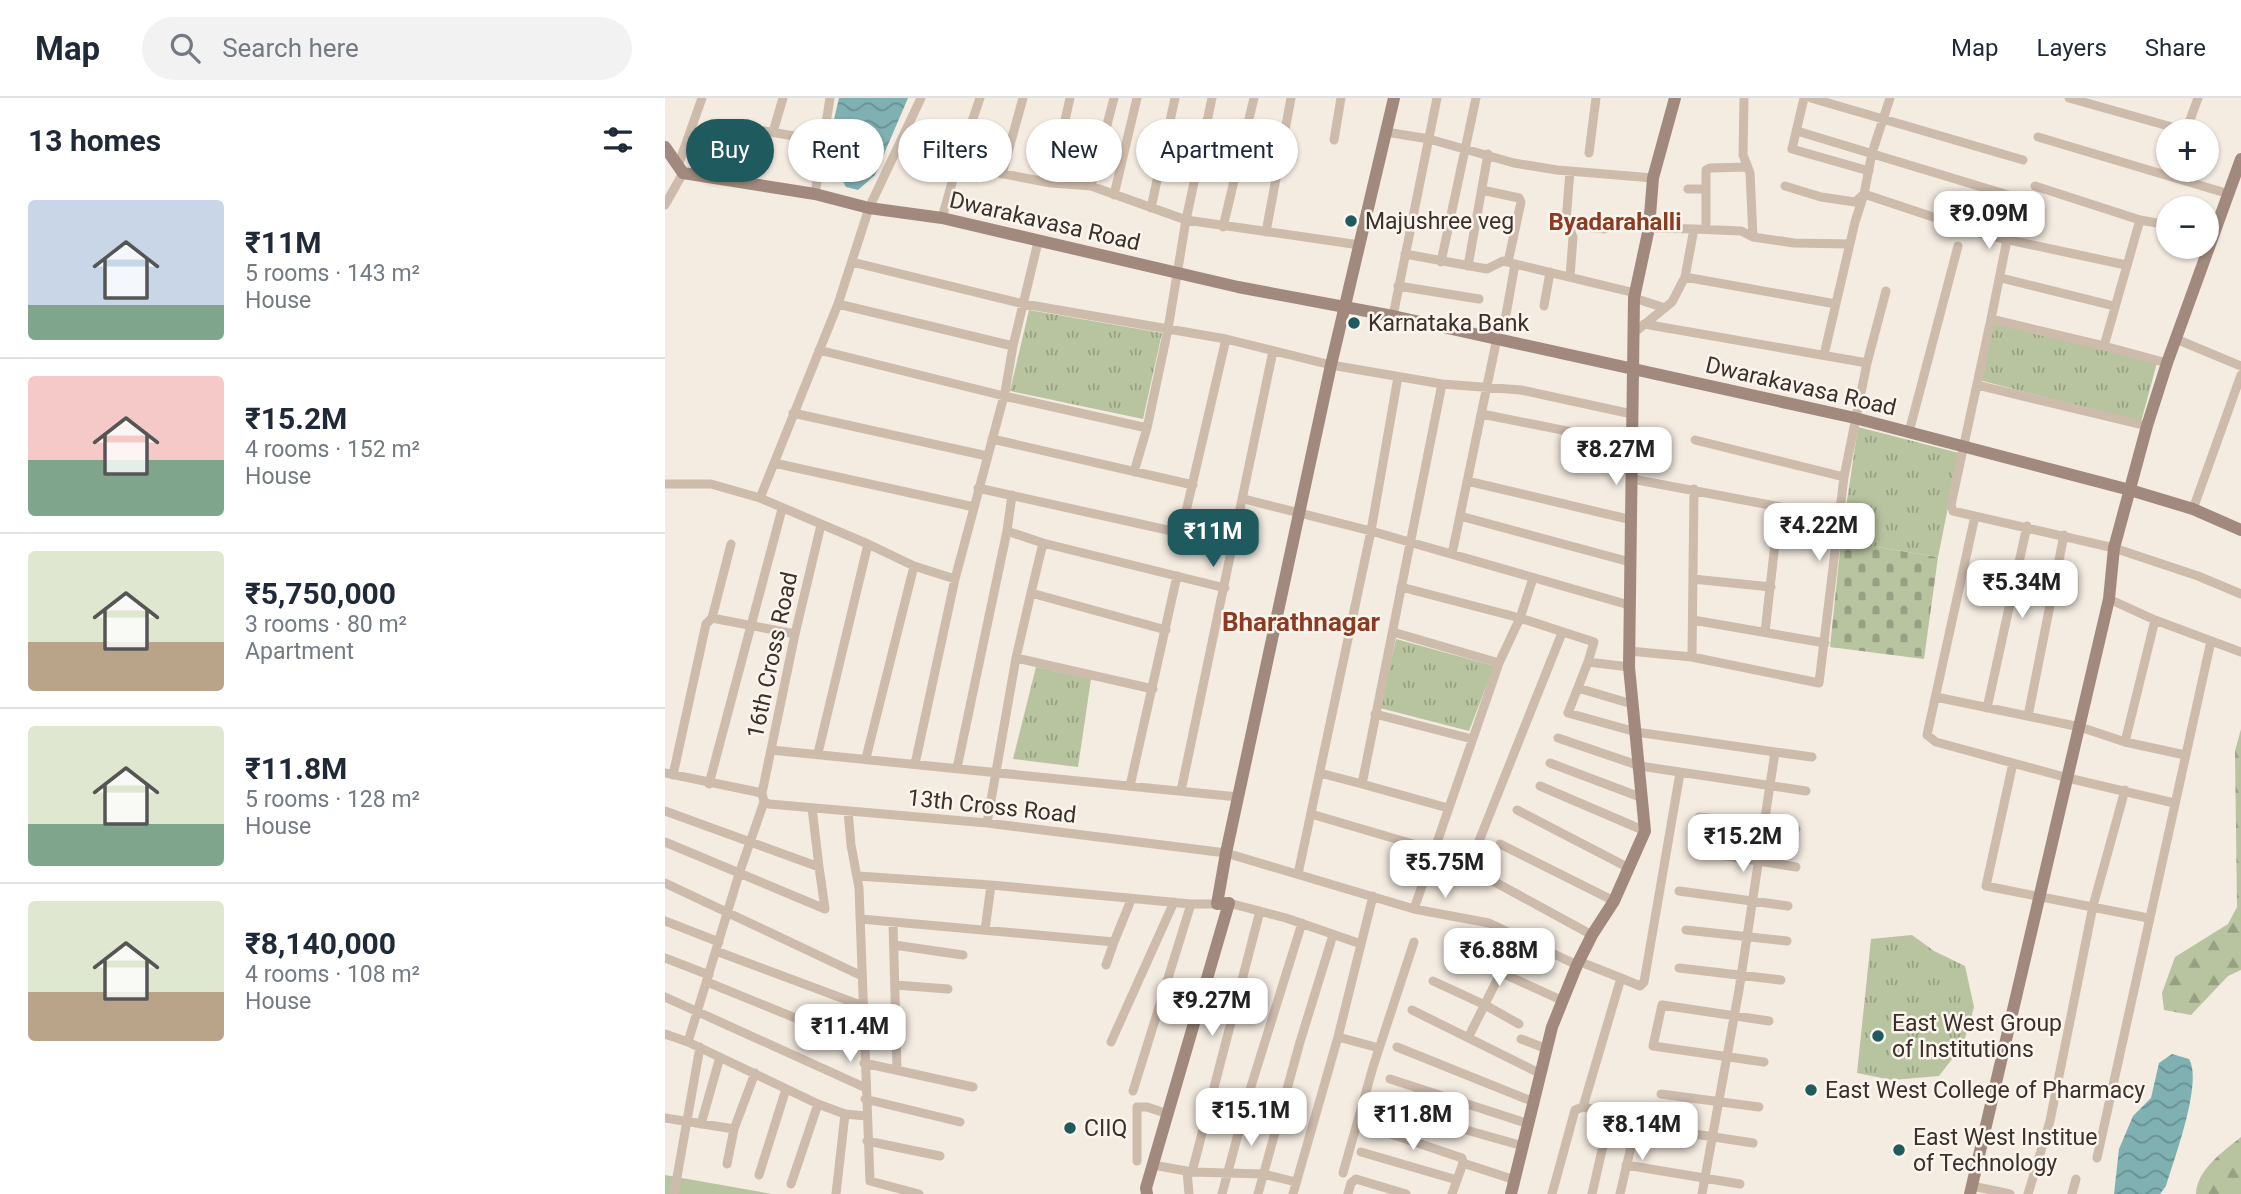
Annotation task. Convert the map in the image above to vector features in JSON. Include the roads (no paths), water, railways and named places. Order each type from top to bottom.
[{"type":"street","points":[[665,205],[668,190],[680,169],[702,98]]},
{"type":"street","points":[[774,129],[783,98]]},
{"type":"street","points":[[827,119],[829,98]]},
{"type":"street","points":[[760,498],[838,304],[869,208],[921,98]]},
{"type":"street","points":[[973,119],[980,98]]},
{"type":"street","points":[[1012,138],[1023,98]]},
{"type":"street","points":[[1051,183],[1070,98]]},
{"type":"street","points":[[1091,186],[1114,98]]},
{"type":"street","points":[[1114,195],[1137,98]]},
{"type":"street","points":[[1151,208],[1175,98]]},
{"type":"street","points":[[1134,472],[1147,428],[1168,329],[1186,220],[1212,98]]},
{"type":"street","points":[[1223,227],[1254,98]]},
{"type":"street","points":[[1266,232],[1291,98]]},
{"type":"street","points":[[1333,139],[1342,98]]},
{"type":"street","points":[[1147,1194],[1146,1188],[1223,904],[1226,853],[1331,365],[1394,98]]},
{"type":"street","points":[[1393,316],[1437,98]]},
{"type":"street","points":[[1441,262],[1476,98]]},
{"type":"street","points":[[1589,152],[1597,98]]},
{"type":"street","points":[[1511,1194],[1561,1000],[1592,934],[1614,901],[1645,831],[1629,667],[1633,370],[1639,328],[1634,296],[1649,228],[1653,178],[1675,98]]},
{"type":"street","points":[[1744,98],[1743,155],[1750,173],[1753,237]]},
{"type":"street","points":[[1804,98],[1792,149],[1869,172]]},
{"type":"street","points":[[1811,98],[2024,160]]},
{"type":"street","points":[[1824,355],[1872,153],[1890,98]]},
{"type":"street","points":[[2069,98],[2156,123]]},
{"type":"street","points":[[2190,119],[2198,98]]},
{"type":"street","points":[[1797,131],[2028,201]]},
{"type":"street","points":[[1386,132],[1429,139],[1514,163],[1570,172],[1653,178]]},
{"type":"street","points":[[2038,137],[2156,169]]},
{"type":"street","points":[[665,147],[680,169]]},
{"type":"street","points":[[1468,267],[1488,154]]},
{"type":"street","points":[[2219,214],[2240,164]]},
{"type":"street","points":[[1706,229],[1707,169],[1748,167]]},
{"type":"street","name":"Dwarakavasa Road","points":[[680,169],[815,194],[869,208],[942,218],[1238,287],[1393,316],[1500,332],[1633,370],[1855,418],[2130,489],[2240,526]]},
{"type":"street","points":[[1570,172],[1566,225],[1573,237],[1570,277]]},
{"type":"street","points":[[1012,176],[1051,183],[1091,186],[1186,220],[1360,245]]},
{"type":"street","points":[[815,194],[817,182]]},
{"type":"street","points":[[942,218],[952,182]]},
{"type":"street","points":[[2196,182],[2229,194]]},
{"type":"street","points":[[1785,186],[1821,197],[1855,202],[1864,194]]},
{"type":"street","points":[[2035,186],[2156,223]]},
{"type":"street","points":[[1688,189],[1706,189]]},
{"type":"street","points":[[1453,554],[1500,332],[1521,202],[1519,198],[1482,190]]},
{"type":"street","points":[[1864,194],[2007,240],[2126,265]]},
{"type":"street","points":[[2104,346],[2140,220]]},
{"type":"street","points":[[1566,225],[1605,229]]},
{"type":"street","points":[[1649,228],[1741,231],[1753,237],[1794,243],[1850,244]]},
{"type":"street","points":[[1639,328],[1672,302],[1685,277],[1694,229]]},
{"type":"street","points":[[2007,240],[1951,505],[1953,511],[2114,548],[2198,576],[2241,594]]},
{"type":"street","points":[[915,764],[955,579],[1003,396],[1038,242]]},
{"type":"street","points":[[1909,432],[1958,246]]},
{"type":"street","points":[[1405,254],[1487,270],[1503,261],[1570,277],[1665,308]]},
{"type":"street","points":[[2010,1194],[1971,1190],[2109,599],[2114,548],[2147,426],[2201,259]]},
{"type":"street","points":[[852,262],[1024,304],[1227,339],[1331,365],[1442,384],[1521,390],[1632,414]]},
{"type":"street","points":[[1545,306],[1550,272]]},
{"type":"street","points":[[1685,277],[1836,304]]},
{"type":"street","points":[[2001,278],[2114,306]]},
{"type":"street","points":[[1398,286],[1479,299]]},
{"type":"street","points":[[1629,650],[1692,657],[1819,683],[1844,477],[1867,363],[1886,291]]},
{"type":"street","points":[[838,304],[1013,346]]},
{"type":"street","points":[[1991,319],[2167,363]]},
{"type":"street","points":[[1639,328],[1867,363]]},
{"type":"street","points":[[1181,533],[1227,339]]},
{"type":"street","points":[[2176,339],[2241,366]]},
{"type":"street","points":[[819,350],[1003,396],[1147,428]]},
{"type":"street","points":[[1181,792],[1273,351]]},
{"type":"street","points":[[2193,509],[2241,375]]},
{"type":"street","points":[[1297,874],[1371,531],[1398,377]]},
{"type":"street","points":[[1362,783],[1442,384]]},
{"type":"street","points":[[1977,385],[2147,426]]},
{"type":"street","points":[[793,413],[986,456]]},
{"type":"street","points":[[1482,414],[1632,444]]},
{"type":"street","points":[[992,439],[1193,485]]},
{"type":"street","points":[[1695,440],[1844,477]]},
{"type":"street","points":[[774,463],[974,508]]},
{"type":"street","points":[[1632,479],[1839,518]]},
{"type":"street","points":[[1467,481],[1632,520]]},
{"type":"street","points":[[665,484],[711,484],[760,498],[914,566],[955,579]]},
{"type":"street","points":[[978,488],[1181,533],[1233,540]]},
{"type":"street","points":[[1692,657],[1694,489]]},
{"type":"street","points":[[957,768],[1007,531],[1012,495]]},
{"type":"street","points":[[1244,499],[1371,531],[1629,606]]},
{"type":"street","points":[[1765,632],[1779,508]]},
{"type":"street","points":[[709,784],[782,509]]},
{"type":"street","points":[[1460,516],[1630,562]]},
{"type":"street","points":[[1975,516],[1927,735],[1935,742],[2174,803]]},
{"type":"street","name":"16th Cross Road","points":[[688,1042],[763,798],[795,634],[821,525]]},
{"type":"street","points":[[1987,708],[2027,526]]},
{"type":"street","points":[[1007,531],[1043,543],[1225,589]]},
{"type":"street","points":[[2028,716],[2064,535]]},
{"type":"street","points":[[987,823],[1016,658],[1043,543]]},
{"type":"street","points":[[669,774],[706,624],[712,618],[731,544]]},
{"type":"street","points":[[818,753],[868,544]]},
{"type":"street","points":[[866,758],[914,566]]},
{"type":"street","points":[[1131,786],[1177,576]]},
{"type":"street","points":[[1414,909],[1499,663],[1520,618],[1533,578]]},
{"type":"street","points":[[1693,579],[1771,587]]},
{"type":"street","points":[[1401,587],[1520,618],[1594,642],[1567,713],[1636,732],[1812,757]]},
{"type":"street","points":[[1031,593],[1166,630]]},
{"type":"street","points":[[2109,599],[2155,620],[2241,652]]},
{"type":"street","points":[[712,618],[795,634]]},
{"type":"street","points":[[1693,620],[1825,643]]},
{"type":"street","points":[[2125,742],[2155,620]]},
{"type":"street","points":[[1393,632],[1499,663]]},
{"type":"street","points":[[1311,814],[1471,861],[1562,633]]},
{"type":"street","points":[[2097,1158],[2211,640]]},
{"type":"street","points":[[1016,658],[1153,689]]},
{"type":"street","points":[[1588,662],[1629,667]]},
{"type":"street","points":[[1578,688],[1632,704]]},
{"type":"street","points":[[1936,697],[2080,727],[2125,742],[2185,755]]},
{"type":"street","points":[[1375,714],[1472,739]]},
{"type":"street","points":[[1559,738],[1640,766],[1806,791]]},
{"type":"street","points":[[771,750],[1238,797]]},
{"type":"street","points":[[1702,1194],[1742,974],[1775,752]]},
{"type":"street","points":[[1550,763],[1640,797]]},
{"type":"street","points":[[2013,763],[1986,886],[2148,918]]},
{"type":"street","points":[[1320,773],[1448,808]]},
{"type":"street","points":[[1583,1107],[1621,978],[1640,986],[1644,982],[1681,773]]},
{"type":"street","name":"13th Cross Road","points":[[669,774],[812,808],[987,823],[1226,853],[1414,909],[1479,920],[1577,963],[1621,978]]},
{"type":"street","points":[[1540,786],[1645,831]]},
{"type":"street","points":[[2028,1194],[2050,1121],[2092,906],[2125,790]]},
{"type":"street","points":[[665,842],[825,909],[812,808]]},
{"type":"street","points":[[1517,810],[1629,868]]},
{"type":"street","points":[[665,811],[818,867]]},
{"type":"street","points":[[848,811],[851,845],[858,876],[861,919],[865,1100],[870,1181],[919,1194]]},
{"type":"street","points":[[1699,817],[1796,829]]},
{"type":"street","points":[[1500,844],[1614,901]]},
{"type":"street","points":[[1695,851],[1796,867]]},
{"type":"street","points":[[858,876],[1131,900],[1223,904],[1302,923],[1361,944]]},
{"type":"street","points":[[1482,876],[1592,934]]},
{"type":"street","points":[[665,883],[862,976]]},
{"type":"street","points":[[985,930],[991,886]]},
{"type":"street","points":[[1679,891],[1788,906]]},
{"type":"street","points":[[1293,1194],[1338,1037],[1373,896]]},
{"type":"street","points":[[1106,965],[1131,900]]},
{"type":"street","points":[[1111,1042],[1174,902]]},
{"type":"street","points":[[1133,1091],[1191,904]]},
{"type":"street","points":[[1189,1194],[1189,1172],[1260,911]]},
{"type":"street","points":[[861,919],[1114,942]]},
{"type":"street","points":[[665,921],[717,947],[863,1006]]},
{"type":"street","points":[[893,922],[897,1069]]},
{"type":"street","points":[[1222,1194],[1249,1093],[1302,923]]},
{"type":"street","points":[[1686,930],[1787,941]]},
{"type":"street","points":[[1258,1194],[1333,935]]},
{"type":"street","points":[[1468,1038],[1519,936]]},
{"type":"street","points":[[1343,1173],[1379,1048],[1414,942]]},
{"type":"street","points":[[894,945],[963,955]]},
{"type":"street","points":[[1450,949],[1561,1000]]},
{"type":"street","points":[[665,958],[864,1046]]},
{"type":"street","points":[[1679,968],[1781,980]]},
{"type":"street","points":[[1433,981],[1519,1024]]},
{"type":"street","points":[[895,985],[948,989]]},
{"type":"street","points":[[665,997],[866,1088]]},
{"type":"street","points":[[1764,1062],[1653,1046],[1662,1005],[1769,1021]]},
{"type":"street","points":[[1412,1010],[1541,1074]]},
{"type":"street","points":[[665,1034],[700,1047],[818,1104],[845,1114],[866,1116]]},
{"type":"street","points":[[1338,1037],[1379,1048]]},
{"type":"street","points":[[1521,1039],[1547,1049]]},
{"type":"street","points":[[674,1194],[700,1047]]},
{"type":"street","points":[[1397,1047],[1534,1102]]},
{"type":"street","points":[[701,1124],[720,1057]]},
{"type":"street","points":[[865,1063],[973,1087]]},
{"type":"street","points":[[727,1164],[734,1129],[755,1073]]},
{"type":"street","points":[[1389,1079],[1529,1124]]},
{"type":"street","points":[[759,1175],[786,1089]]},
{"type":"street","points":[[1661,1094],[1759,1107]]},
{"type":"street","points":[[865,1100],[960,1122]]},
{"type":"street","points":[[791,1184],[818,1104]]},
{"type":"street","points":[[1378,1105],[1524,1146]]},
{"type":"street","points":[[1137,1161],[1136,1107],[1147,1107],[1168,1114]]},
{"type":"street","points":[[1552,1194],[1575,1110],[1583,1107],[1610,1115],[1593,1194]]},
{"type":"street","points":[[836,1194],[845,1114]]},
{"type":"street","points":[[665,1118],[734,1129]]},
{"type":"street","points":[[1621,1194],[1636,1125],[1753,1143]]},
{"type":"street","points":[[1379,1130],[1462,1158],[1463,1163],[1452,1194]]},
{"type":"street","points":[[867,1141],[940,1156]]},
{"type":"street","points":[[1361,1152],[1457,1180]]},
{"type":"street","points":[[1463,1163],[1515,1180]]},
{"type":"street","points":[[1153,1165],[1189,1172],[1263,1174],[1296,1182]]},
{"type":"street","points":[[1626,1165],[1740,1184]]},
{"type":"street","points":[[1349,1194],[1352,1180],[1356,1179],[1406,1194]]},
{"type":"street","points":[[2072,1194],[2076,1179]]},
{"type":"water","points":[[839,98],[908,98],[884,154],[884,119],[834,119]]},
{"type":"water","points":[[843,182],[867,182],[858,190],[846,187]]},
{"type":"water","points":[[2172,1054],[2189,1059],[2192,1085],[2186,1121],[2166,1186],[2160,1194],[2114,1194],[2119,1149],[2133,1116],[2151,1098],[2159,1063]]},
{"type":"place","name":"Majushree veg","points":[[1351,221]]},
{"type":"place","name":"Karnataka Bank","points":[[1354,323]]},
{"type":"place","name":"East West Group of Institutions","points":[[1878,1036]]},
{"type":"place","name":"East West College of Pharmacy","points":[[1811,1090]]},
{"type":"place","name":"CIIQ","points":[[1070,1128]]},
{"type":"place","name":"East West Institue of Technology","points":[[1899,1150]]},
{"type":"district","name":"Byadarahalli","points":[[1615,222]]},
{"type":"district","name":"Bharathnagar","points":[[1301,622]]}]
